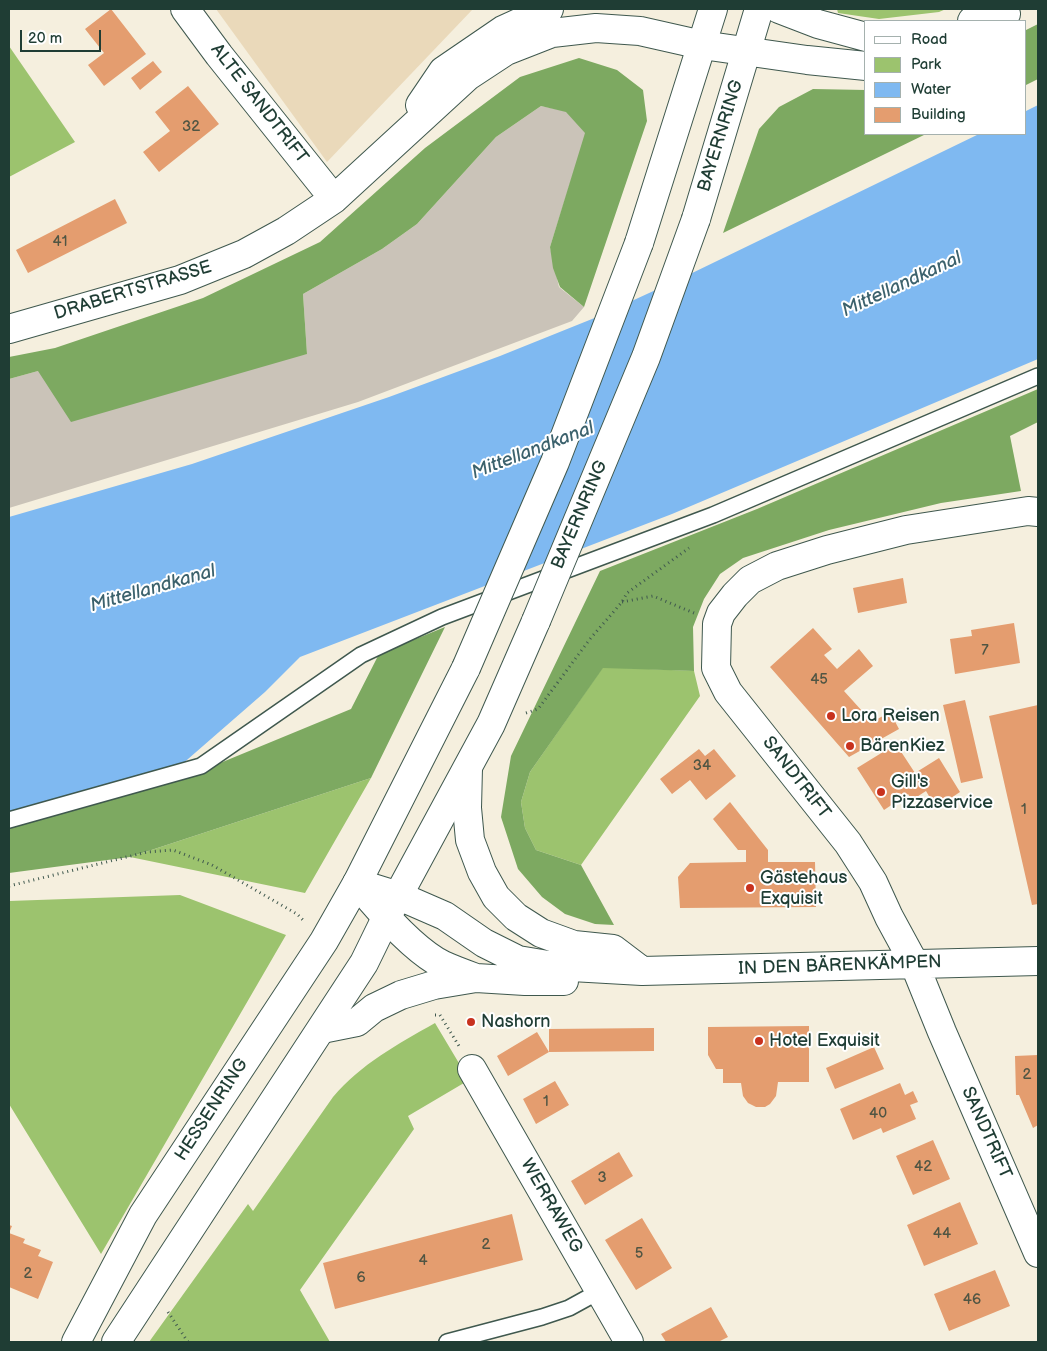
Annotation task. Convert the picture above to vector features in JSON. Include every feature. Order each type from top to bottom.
[{"type":"street","name":"ALTE SANDTRIFT","points":[[185,9],[219,55],[334,199]]},
{"type":"street","name":"DRABERTSTRASSE","points":[[397,140],[443,72],[503,30],[549,9]]},
{"type":"street","points":[[357,883],[466,668],[555,462],[639,243],[713,9]]},
{"type":"street","name":"BAYERNRING","points":[[393,907],[491,724],[646,357],[696,219],[759,9]]},
{"type":"street","points":[[779,9],[818,24],[864,36]]},
{"type":"street","points":[[978,20],[1006,15]]},
{"type":"street","name":"DRABERTSTRASSE","points":[[9,330],[180,280],[244,254],[286,231],[334,199],[468,76],[506,51],[552,33],[596,28],[640,31],[702,45],[746,52],[864,66]]},
{"type":"street","name":"SANDTRIFT","points":[[1038,512],[1028,511],[906,530],[827,550],[777,566],[750,580],[721,612],[717,624],[716,668],[728,692],[848,843],[873,882],[888,917],[914,963],[1038,1252]]},
{"type":"street","points":[[468,768],[467,808],[470,840],[482,872],[496,897],[516,917],[541,933],[574,945],[613,949],[642,971]]},
{"type":"street","name":"IN DEN BÄRENKÄMPEN","points":[[357,883],[393,907],[422,950],[442,964],[476,978]]},
{"type":"street","name":"HESSENRING","points":[[76,1342],[143,1215],[324,940],[357,883]]},
{"type":"street","points":[[116,1342],[322,1029],[364,963],[393,907]]},
{"type":"street","name":"IN DEN BÄRENKÄMPEN","points":[[393,907],[445,916],[484,943],[518,960],[554,966],[642,971],[1038,961]]},
{"type":"street","name":"IN DEN BÄRENKÄMPEN","points":[[322,1029],[357,1022],[374,1008],[401,995],[434,985],[476,978],[525,981],[592,981],[642,971]]},
{"type":"street","name":"WERRAWEG","points":[[472,1069],[629,1342]]},
{"type":"lane","points":[[9,820],[201,766],[361,655],[442,617],[713,515],[1038,376]]},
{"type":"lane","points":[[447,1342],[569,1308],[600,1291]]},
{"type":"path","points":[[491,724],[538,709],[590,639],[622,602],[627,593],[694,545]]},
{"type":"path","points":[[622,602],[653,596],[717,624]]},
{"type":"path","points":[[9,886],[147,852],[173,850],[212,865],[296,914],[324,940]]},
{"type":"path","points":[[430,1014],[440,1015],[472,1069]]},
{"type":"path","points":[[152,1288],[188,1342]]},
{"type":"shaded area","points":[[216,9],[473,9],[327,162]]},
{"type":"shaded area","points":[[541,106],[566,111],[586,133],[550,247],[559,287],[584,307],[572,321],[358,402],[9,508],[9,379],[38,371],[307,354],[303,294],[382,249],[417,224],[496,137]]},
{"type":"green space","points":[[837,9],[946,9],[939,12],[879,19],[838,13]]},
{"type":"green space","points":[[1038,24],[1038,79],[1027,84],[1027,30]]},
{"type":"green space","points":[[9,46],[75,142],[9,177]]},
{"type":"green space","points":[[579,58],[617,70],[643,90],[647,121],[584,307],[560,287],[553,268],[550,247],[585,133],[566,112],[541,106],[496,137],[417,224],[382,249],[303,294],[307,354],[71,422],[38,371],[9,379],[9,357],[55,348],[203,298],[320,242],[425,148],[520,77]]},
{"type":"green space","points":[[813,89],[864,90],[864,135],[924,135],[723,233],[759,129],[779,107]]},
{"type":"green space","points":[[1038,389],[1038,422],[1010,436],[1021,491],[941,503],[829,530],[743,558],[720,574],[704,599],[693,627],[694,671],[603,668],[530,772],[521,802],[525,828],[536,850],[581,865],[614,925],[595,924],[565,914],[542,897],[518,869],[501,817],[511,756],[600,571],[757,509]]},
{"type":"green space","points":[[445,627],[371,778],[130,857],[9,873],[9,824],[208,768],[351,709],[379,654]]},
{"type":"green space","points":[[603,667],[694,671],[700,696],[581,865],[536,850],[525,828],[521,802],[530,772]]},
{"type":"green space","points":[[371,778],[305,893],[130,857]]},
{"type":"green space","points":[[180,895],[286,935],[101,1254],[9,1104],[9,901]]},
{"type":"green space","points":[[435,1023],[469,1080],[408,1116],[414,1129],[300,1290],[330,1342],[149,1342],[248,1204],[253,1211],[333,1097],[368,1065]]},
{"type":"water","name":"Mittellandkanal","points":[[1038,105],[1038,359],[672,514],[300,657],[265,692],[180,766],[9,813],[9,517],[192,464],[389,397],[500,356],[597,317],[686,276],[977,135],[1027,135],[1027,110]]},
{"type":"building","points":[[111,9],[146,54],[104,86],[88,65],[104,53],[85,29]]},
{"type":"building","points":[[153,61],[162,72],[140,90],[131,78]]},
{"type":"building","points":[[188,86],[219,124],[159,172],[143,152],[170,131],[155,112]]},
{"type":"building","points":[[115,199],[127,223],[28,273],[16,250]]},
{"type":"building","points":[[903,578],[907,603],[858,613],[853,588]]},
{"type":"building","points":[[1014,623],[1020,663],[955,674],[950,639],[972,636],[971,630]]},
{"type":"building","points":[[813,628],[832,649],[824,655],[837,669],[859,649],[873,666],[844,691],[872,722],[890,712],[899,729],[849,757],[770,667]]},
{"type":"building","points":[[965,700],[983,778],[961,783],[943,705]]},
{"type":"building","points":[[1038,705],[1038,904],[1032,905],[989,716]]},
{"type":"building","points":[[896,744],[915,773],[939,758],[960,792],[936,808],[926,791],[912,800],[908,794],[884,810],[857,768]]},
{"type":"building","points":[[699,749],[705,756],[714,749],[736,776],[706,800],[690,780],[672,794],[660,779]]},
{"type":"building","points":[[730,802],[768,850],[768,862],[815,862],[816,907],[680,908],[678,877],[690,863],[746,862],[746,850],[738,850],[713,819]]},
{"type":"building","name":"Hotel Exquisit","points":[[809,1026],[809,1082],[778,1082],[776,1096],[765,1107],[756,1107],[748,1103],[743,1096],[741,1083],[723,1083],[723,1069],[716,1069],[708,1055],[708,1027]]},
{"type":"building","points":[[654,1028],[654,1051],[549,1052],[549,1029]]},
{"type":"building","points":[[537,1032],[549,1052],[508,1076],[497,1056]]},
{"type":"building","points":[[874,1047],[884,1069],[835,1089],[826,1068]]},
{"type":"building","points":[[1038,1055],[1038,1125],[1033,1128],[1019,1095],[1016,1095],[1015,1056]]},
{"type":"building","points":[[555,1081],[569,1105],[536,1124],[523,1099]]},
{"type":"building","points":[[900,1083],[905,1095],[913,1091],[918,1102],[910,1105],[916,1119],[883,1133],[881,1128],[853,1140],[840,1109]]},
{"type":"building","points":[[933,1140],[950,1179],[913,1195],[896,1156]]},
{"type":"building","points":[[619,1152],[633,1176],[585,1205],[571,1181]]},
{"type":"building","points":[[960,1202],[978,1244],[924,1266],[907,1225]]},
{"type":"building","points":[[512,1214],[523,1260],[335,1309],[323,1263]]},
{"type":"building","points":[[642,1218],[672,1268],[636,1290],[605,1240]]},
{"type":"building","points":[[9,1233],[25,1239],[23,1243],[41,1250],[38,1256],[53,1262],[38,1299],[9,1287]]},
{"type":"building","points":[[995,1270],[1010,1306],[949,1331],[934,1294]]},
{"type":"building","points":[[711,1307],[728,1337],[718,1342],[666,1342],[661,1334]]},
{"type":"place","name":"Lora Reisen","points":[[831,716]]},
{"type":"place","name":"BärenKiez","points":[[850,746]]},
{"type":"place","name":"Gill's Pizzaservice","points":[[881,792]]},
{"type":"place","name":"Gästehaus Exquisit","points":[[750,888]]},
{"type":"place","name":"Nashorn","points":[[471,1022]]},
{"type":"place","name":"Hotel Exquisit","points":[[759,1041]]}]
